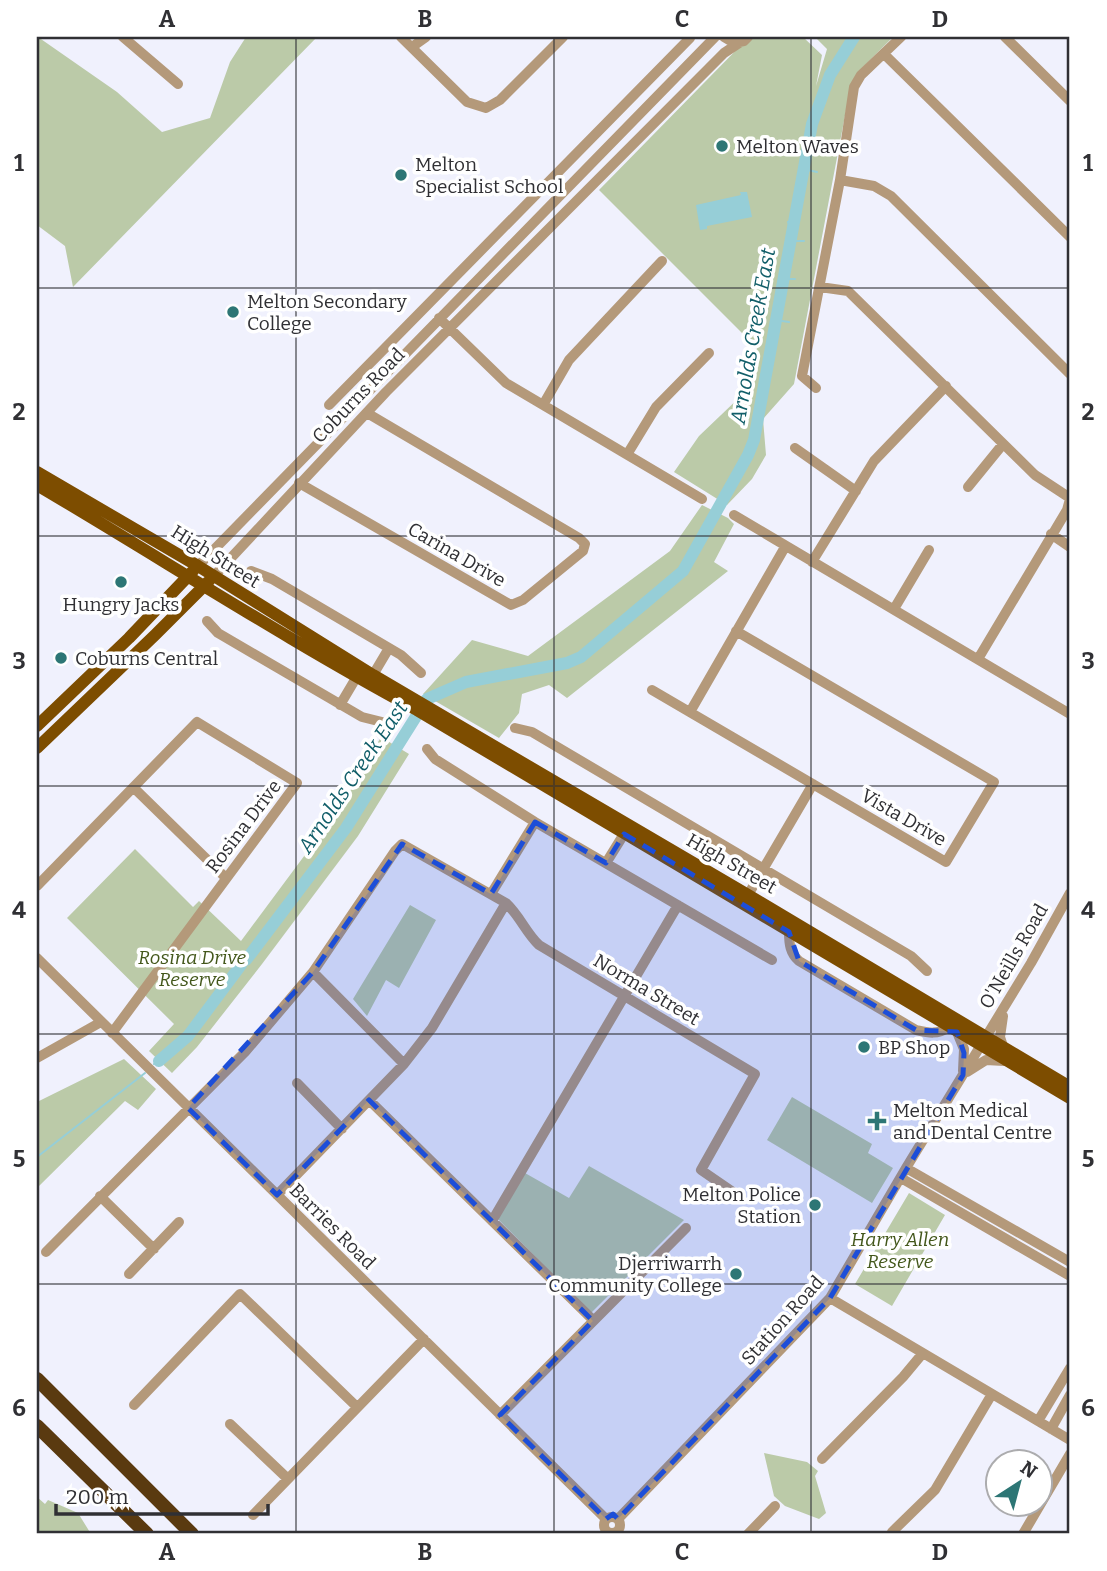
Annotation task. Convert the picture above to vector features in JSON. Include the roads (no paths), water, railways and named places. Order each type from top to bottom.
[{"type":"highway","points":[[37,1365],[93,1434]]},
{"type":"highway","points":[[37,1379],[192,1534]]},
{"type":"highway","points":[[37,1426],[148,1534]]},
{"type":"highway","points":[[37,1435],[103,1492]]},
{"type":"main road","name":"High Street","points":[[37,472],[198,566],[359,673]]},
{"type":"main road","name":"High Street","points":[[37,485],[187,577],[423,709],[745,898],[983,1041],[1011,1063],[1070,1098]]},
{"type":"main road","name":"Coburns Road","points":[[37,726],[129,638],[198,566]]},
{"type":"main road","name":"Coburns Road","points":[[37,748],[214,576]]},
{"type":"main road","name":"High Street","points":[[745,898],[789,932],[953,1030],[1003,1046],[1070,1087]]},
{"type":"street","points":[[122,37],[177,84]]},
{"type":"street","points":[[401,37],[467,102],[486,108],[500,100],[563,37]]},
{"type":"street","points":[[412,47],[426,37]]},
{"type":"street","name":"Coburns Road","points":[[198,566],[256,510],[390,367],[715,37]]},
{"type":"street","points":[[724,37],[730,42],[744,40]]},
{"type":"street","points":[[816,388],[802,376],[840,180],[854,87],[862,75],[901,37]]},
{"type":"street","points":[[1005,37],[1070,101]]},
{"type":"street","name":"Coburns Road","points":[[329,405],[690,38]]},
{"type":"street","name":"Coburns Road","points":[[214,576],[299,483],[450,329],[724,53],[744,40]]},
{"type":"street","points":[[884,54],[1070,237]]},
{"type":"street","points":[[597,157],[610,169]]},
{"type":"street","points":[[840,180],[874,186],[891,196],[1070,374]]},
{"type":"street","points":[[548,182],[548,206]]},
{"type":"street","points":[[508,223],[533,222]]},
{"type":"street","points":[[543,405],[569,360],[662,261]]},
{"type":"street","points":[[820,287],[848,291],[1035,475],[1070,498],[1067,510],[978,659]]},
{"type":"street","points":[[439,318],[498,377],[702,499]]},
{"type":"street","points":[[628,453],[656,407],[709,353]]},
{"type":"street","name":"Coburns Road","points":[[379,354],[390,367]]},
{"type":"street","points":[[812,562],[874,461],[946,386]]},
{"type":"street","name":"Carina Drive","points":[[299,483],[511,605],[523,600],[583,551],[585,544],[579,538],[367,413]]},
{"type":"street","points":[[968,486],[1003,444]]},
{"type":"street","points":[[795,447],[856,491]]},
{"type":"street","points":[[734,515],[1070,713]]},
{"type":"street","points":[[1051,534],[1070,547]]},
{"type":"street","points":[[690,712],[785,547]]},
{"type":"street","points":[[894,609],[929,550]]},
{"type":"street","name":"High Street","points":[[251,571],[272,579],[390,648],[412,663],[421,673]]},
{"type":"street","points":[[207,621],[218,633],[340,705],[369,720],[382,722]]},
{"type":"street","name":"Vista Drive","points":[[652,690],[946,862],[994,782],[736,631]]},
{"type":"street","points":[[371,680],[390,648]]},
{"type":"street","points":[[340,705],[359,673]]},
{"type":"street","name":"Rosina Drive","points":[[37,886],[197,722],[297,783],[112,1033]]},
{"type":"street","name":"High Street","points":[[514,728],[532,732],[764,868],[911,956],[927,971]]},
{"type":"street","points":[[427,749],[435,759],[535,822],[772,960]]},
{"type":"street","points":[[745,898],[813,784]]},
{"type":"street","points":[[134,788],[226,878]]},
{"type":"street","points":[[491,894],[535,822]]},
{"type":"street","points":[[606,863],[626,829]]},
{"type":"street","name":"Norma Street","points":[[313,972],[402,844],[506,903],[518,914],[531,938],[540,945],[755,1074],[701,1170],[736,1194]]},
{"type":"street","name":"O'Neills Road","points":[[983,1041],[1067,906],[1070,893]]},
{"type":"street","points":[[277,1195],[404,1064],[432,1028],[506,903]]},
{"type":"street","points":[[492,1221],[678,905]]},
{"type":"street","points":[[789,932],[789,946],[793,956],[799,961],[916,1030],[930,1034],[953,1030],[964,1053],[963,1075]]},
{"type":"street","name":"Barries Road","points":[[37,958],[606,1519]]},
{"type":"street","points":[[46,1252],[245,1052],[313,972],[404,1064]]},
{"type":"street","points":[[1003,1046],[1000,1025],[1007,1002]]},
{"type":"street","points":[[37,1058],[101,1022]]},
{"type":"street","name":"Station Road","points":[[618,1519],[830,1298],[983,1041]]},
{"type":"street","points":[[963,1075],[986,1060],[1011,1063]]},
{"type":"street","points":[[297,1083],[342,1129]]},
{"type":"street","points":[[369,1100],[593,1321]]},
{"type":"street","points":[[906,1168],[1070,1262]]},
{"type":"street","points":[[901,1178],[1070,1276]]},
{"type":"street","points":[[100,1196],[154,1249]]},
{"type":"street","points":[[129,1274],[179,1223]]},
{"type":"street","points":[[500,1415],[686,1228]]},
{"type":"street","points":[[836,1286],[842,1305]]},
{"type":"street","points":[[134,1405],[240,1294],[356,1407]]},
{"type":"street","points":[[830,1298],[1070,1440]]},
{"type":"street","points":[[253,1515],[424,1339]]},
{"type":"street","points":[[822,1459],[923,1353]]},
{"type":"street","points":[[1038,1421],[1070,1368]]},
{"type":"street","points":[[892,1532],[935,1490],[992,1394]]},
{"type":"street","points":[[1051,1429],[1070,1395]]},
{"type":"street","points":[[230,1424],[288,1479]]},
{"type":"street","points":[[1023,1534],[1070,1454]]},
{"type":"street","points":[[748,1534],[775,1506]]},
{"type":"street","points":[[611,1516],[618,1519],[621,1524],[620,1532],[604,1532],[603,1524],[606,1519],[611,1516]]},
{"type":"water","points":[[740,192],[747,192],[752,217],[707,226],[707,229],[700,230],[696,205],[741,195]]},
{"type":"waterway","name":"Arnolds Creek East","points":[[246,960],[346,828],[427,699],[466,682],[567,663],[581,657],[683,571],[754,440],[812,124],[830,75],[854,37]]},
{"type":"waterway","points":[[803,169],[817,172]]},
{"type":"waterway","name":"Arnolds Creek East","points":[[788,222],[792,230]]},
{"type":"waterway","points":[[790,241],[804,241]]},
{"type":"waterway","points":[[783,279],[795,279]]},
{"type":"waterway","points":[[775,320],[789,322]]},
{"type":"waterway","name":"Arnolds Creek East","points":[[159,1061],[188,1036],[241,965]]},
{"type":"waterway","name":"Arnolds Creek East","points":[[154,1064],[159,1061]]},
{"type":"waterway","name":"Arnolds Creek East","points":[[37,1157],[145,1073]]},
{"type":"place","name":"Melton Waves","points":[[722,146]]},
{"type":"place","name":"Melton Specialist School","points":[[401,175]]},
{"type":"place","name":"Melton Secondary College","points":[[233,312]]},
{"type":"place","name":"Hungry Jacks","points":[[121,582]]},
{"type":"place","name":"Coburns Central","points":[[61,658]]},
{"type":"place","name":"BP Shop","points":[[864,1047]]},
{"type":"place","name":"Melton Medical and Dental Centre","points":[[877,1121]]},
{"type":"place","name":"Melton Police Station","points":[[815,1205]]},
{"type":"place","name":"Djerriwarrh Community College","points":[[736,1274]]},
{"type":"park label","name":"Rosina Drive Reserve","points":[[192,968]]},
{"type":"park label","name":"Harry Allen Reserve","points":[[900,1250]]}]
